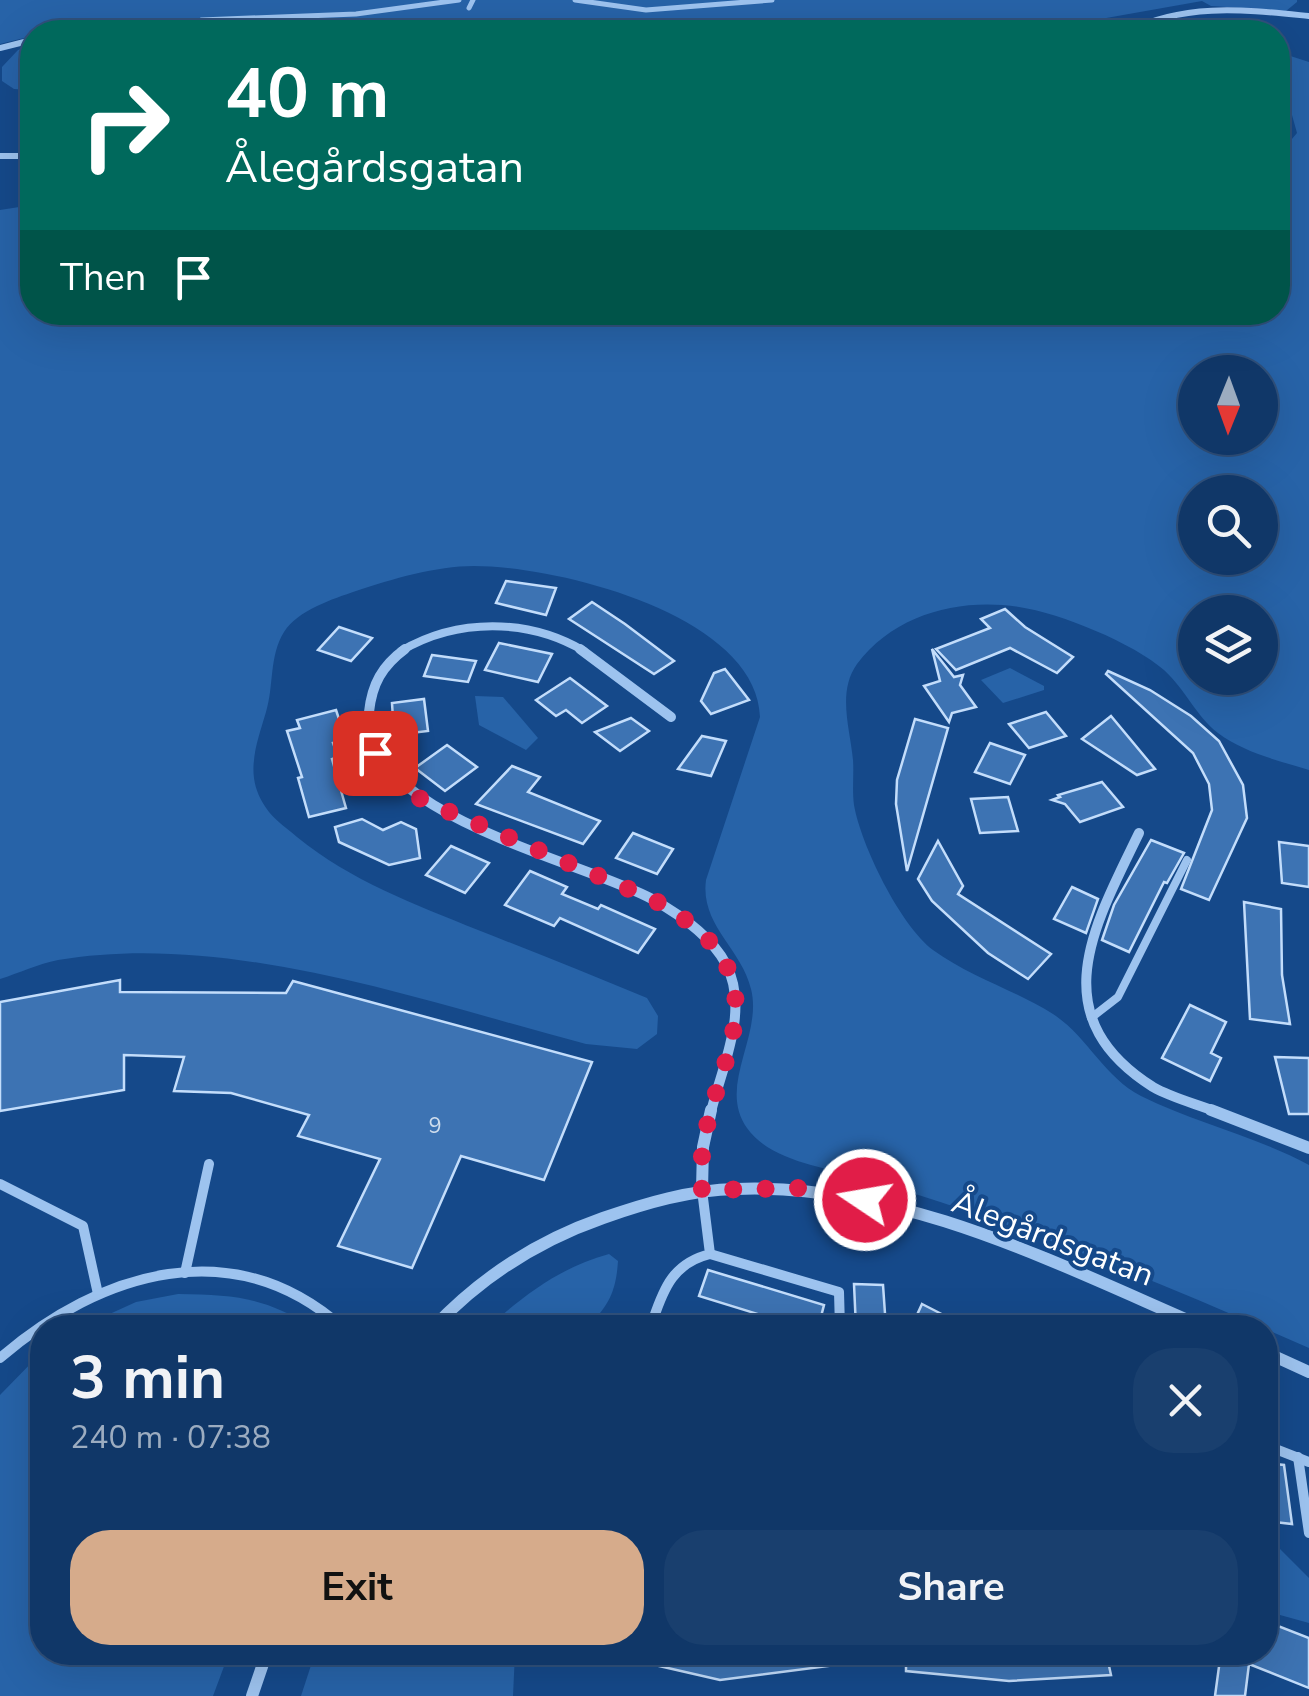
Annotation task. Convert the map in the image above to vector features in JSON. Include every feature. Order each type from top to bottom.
[{"type":"street","points":[[1152,20],[1199,9],[1309,16]]},
{"type":"street","points":[[671,718],[568,641],[534,630],[492,626],[448,630],[414,643],[385,666],[377,678],[368,712],[375,753],[404,788],[446,812],[652,899],[679,913],[711,943],[731,983],[736,1023],[699,1159],[702,1190]]},
{"type":"street","points":[[1139,833],[1085,948],[1082,981],[1096,1030],[1124,1064],[1154,1088],[1309,1148]]},
{"type":"street","name":"Ålegårdsgatan","points":[[447,1315],[494,1270],[526,1250],[608,1212],[643,1200],[702,1190],[804,1188],[895,1208],[1016,1249],[1175,1315]]},
{"type":"street","points":[[1278,1358],[1309,1372]]},
{"type":"street","points":[[252,1696],[263,1665]]},
{"type":"lane","points":[[200,20],[356,14],[458,0]]},
{"type":"lane","points":[[469,8],[473,0]]},
{"type":"lane","points":[[574,0],[666,10],[772,0]]},
{"type":"lane","points":[[1091,1018],[1118,998],[1188,860]]},
{"type":"lane","points":[[185,1273],[210,1164]]},
{"type":"lane","points":[[0,1184],[84,1226],[98,1294]]},
{"type":"lane","points":[[702,1190],[710,1254]]},
{"type":"lane","points":[[655,1315],[666,1282],[690,1258],[710,1254],[839,1292],[840,1315]]},
{"type":"lane","points":[[59,1315],[98,1294],[146,1279],[185,1273],[256,1278],[287,1288],[329,1315]]},
{"type":"lane","points":[[0,1358],[30,1331]]},
{"type":"lane","points":[[1278,1449],[1303,1459],[1309,1533]]},
{"type":"shaded area","points":[[0,0],[1297,0],[1286,11],[1211,6],[1202,1],[1095,20],[20,20],[20,39],[0,44]]},
{"type":"shaded area","points":[[18,50],[20,89],[2,81],[2,67]]},
{"type":"shaded area","points":[[1290,56],[1309,62],[1309,770],[1228,740],[1203,719],[1185,695],[1278,695],[1278,595],[1178,595],[1178,685],[1164,670],[1134,650],[1075,622],[1036,610],[974,605],[930,613],[890,633],[857,664],[848,686],[846,710],[858,822],[895,904],[920,938],[962,968],[1053,1014],[1076,1033],[1116,1078],[1141,1096],[1309,1165],[1309,1348],[1278,1335],[1278,1315],[1232,1315],[1034,1235],[863,1178],[800,1162],[757,1139],[739,1112],[737,1095],[751,1025],[751,989],[715,923],[706,896],[706,880],[760,717],[750,681],[726,650],[690,624],[647,603],[600,587],[510,568],[459,567],[384,582],[307,611],[290,624],[279,641],[255,751],[254,776],[261,800],[272,815],[318,853],[361,879],[647,998],[658,1016],[657,1034],[637,1049],[586,1044],[392,991],[257,962],[123,954],[58,960],[0,979],[0,210],[20,207],[20,325],[1290,325],[1290,141],[1297,133],[1290,112]]},
{"type":"shaded area","points":[[1010,668],[1044,686],[1044,690],[1003,703],[981,680]]},
{"type":"shaded area","points":[[475,696],[503,697],[538,738],[526,750],[479,725]]},
{"type":"shaded area","points":[[609,1254],[618,1261],[613,1290],[598,1315],[503,1315],[544,1283]]},
{"type":"shaded area","points":[[178,1294],[216,1295],[248,1300],[290,1315],[107,1315],[136,1302]]},
{"type":"shaded area","points":[[30,1364],[30,1665],[225,1665],[213,1696],[0,1696],[0,1395]]},
{"type":"shaded area","points":[[1278,1548],[1309,1578],[1309,1623],[1278,1615]]},
{"type":"shaded area","points":[[311,1665],[514,1665],[513,1696],[301,1696]]},
{"type":"building","points":[[506,581],[556,588],[546,615],[496,603]]},
{"type":"building","points":[[592,602],[674,661],[654,674],[569,619]]},
{"type":"building","points":[[1005,609],[1025,627],[1073,657],[1057,673],[1010,648],[956,670],[936,649],[990,628],[981,619]]},
{"type":"building","points":[[339,627],[372,638],[351,661],[318,650]]},
{"type":"building","points":[[499,643],[552,654],[538,682],[485,670]]},
{"type":"building","points":[[932,649],[954,677],[963,675],[960,685],[976,707],[952,713],[949,722],[924,686],[940,681]]},
{"type":"building","points":[[432,655],[476,661],[468,682],[424,676]]},
{"type":"building","points":[[725,669],[749,700],[711,714],[701,701],[714,673]]},
{"type":"building","points":[[1108,671],[1150,690],[1191,716],[1219,741],[1243,785],[1247,818],[1209,900],[1181,889],[1212,810],[1209,784],[1193,753],[1106,674]]},
{"type":"building","points":[[570,678],[607,706],[582,723],[566,710],[556,716],[536,700]]},
{"type":"building","points":[[424,699],[428,731],[394,735],[392,703]]},
{"type":"building","points":[[336,710],[346,740],[333,743],[338,757],[332,759],[346,808],[309,817],[298,778],[302,777],[287,731],[300,728],[297,720]]},
{"type":"building","points":[[1046,712],[1066,736],[1029,748],[1009,724]]},
{"type":"building","points":[[1111,716],[1155,769],[1137,775],[1082,739]]},
{"type":"building","points":[[631,718],[649,731],[620,751],[595,732]]},
{"type":"building","points":[[915,719],[948,728],[907,871],[896,804],[897,780]]},
{"type":"building","points":[[702,736],[726,741],[711,776],[678,769]]},
{"type":"building","points":[[990,743],[1025,755],[1010,784],[975,772]]},
{"type":"building","points":[[447,745],[477,767],[445,791],[415,768]]},
{"type":"building","points":[[512,766],[540,777],[528,792],[600,821],[583,844],[476,804]]},
{"type":"building","points":[[1102,782],[1123,807],[1080,822],[1065,804],[1052,800],[1058,795]]},
{"type":"building","points":[[1008,797],[1018,831],[980,833],[971,799]]},
{"type":"building","points":[[362,819],[383,830],[401,822],[416,829],[420,858],[389,865],[339,842],[335,827]]},
{"type":"building","points":[[633,833],[673,849],[657,874],[616,858]]},
{"type":"building","points":[[1151,840],[1184,853],[1167,883],[1164,882],[1129,952],[1102,940],[1114,905]]},
{"type":"building","points":[[938,841],[963,886],[958,894],[1051,954],[1028,979],[988,953],[932,901],[918,879]]},
{"type":"building","points":[[1279,842],[1309,846],[1309,887],[1282,883]]},
{"type":"building","points":[[451,846],[489,863],[465,893],[426,875]]},
{"type":"building","points":[[530,871],[567,887],[562,894],[598,909],[601,905],[655,929],[638,953],[560,918],[554,926],[505,905]]},
{"type":"building","points":[[1072,887],[1098,899],[1086,933],[1054,919]]},
{"type":"building","points":[[1244,902],[1281,909],[1282,975],[1290,1024],[1250,1019]]},
{"type":"building","points":[[120,980],[120,992],[286,993],[293,981],[592,1062],[544,1180],[461,1156],[412,1268],[338,1246],[380,1159],[298,1136],[309,1115],[231,1093],[174,1091],[184,1057],[124,1055],[124,1090],[0,1111],[0,1002]]},
{"type":"building","points":[[1190,1005],[1226,1022],[1211,1053],[1221,1058],[1210,1081],[1162,1058]]},
{"type":"building","points":[[1275,1057],[1309,1058],[1309,1114],[1289,1114]]},
{"type":"building","points":[[708,1270],[824,1305],[821,1315],[761,1315],[699,1296]]},
{"type":"building","points":[[854,1284],[883,1285],[885,1315],[855,1315]]},
{"type":"building","points":[[922,1304],[944,1315],[917,1315]]},
{"type":"building","points":[[1278,1464],[1284,1465],[1292,1524],[1278,1522]]},
{"type":"building","points":[[1278,1626],[1309,1638],[1309,1688],[1252,1665],[1278,1665]]},
{"type":"building","points":[[655,1665],[836,1665],[720,1680]]},
{"type":"building","points":[[906,1665],[1109,1665],[1111,1675],[1009,1681],[906,1671]]},
{"type":"building","points":[[1219,1665],[1249,1665],[1245,1696],[1215,1696]]},
{"type":"route","points":[[375,753],[386,771],[422,800],[652,899],[679,913],[711,943],[731,983],[736,1023],[699,1159],[702,1190],[734,1186],[804,1188],[865,1200]]}]
